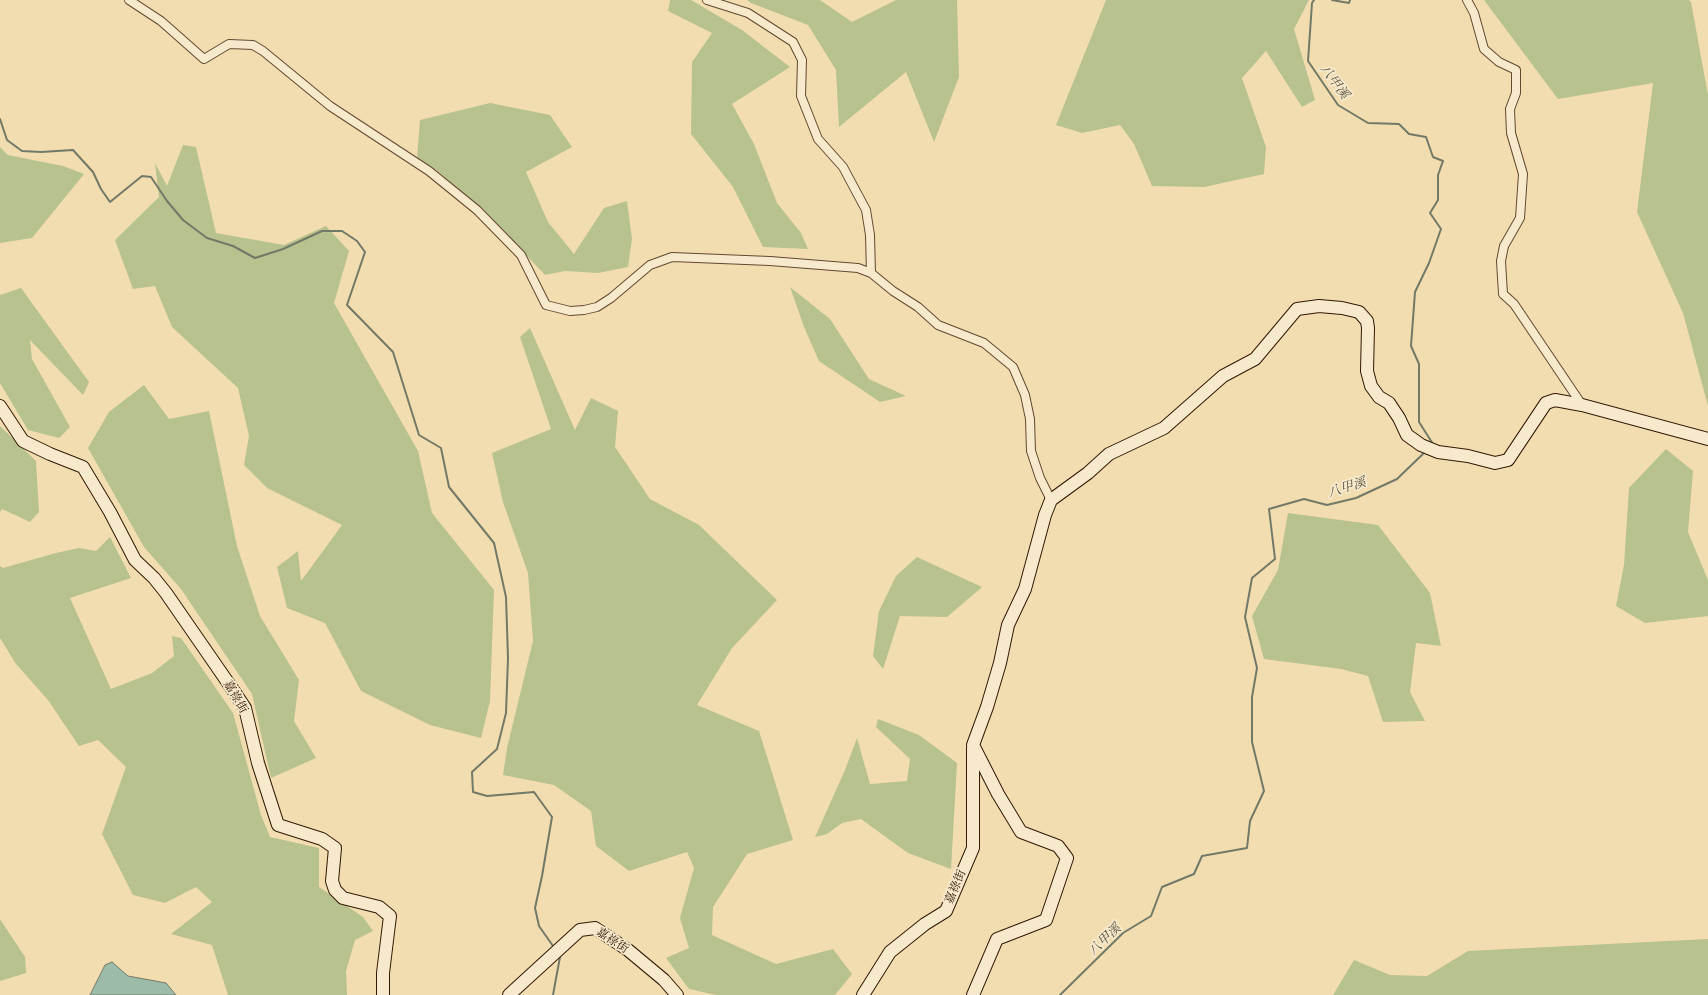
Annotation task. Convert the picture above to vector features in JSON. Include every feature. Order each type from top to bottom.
[{"type":"street","points":[[129,0],[161,21],[204,59],[229,44],[253,45],[263,51],[330,106],[429,171],[477,210],[521,255],[546,305],[570,311],[597,307],[611,298],[650,265],[672,257],[770,261],[858,268],[871,273],[893,291],[918,307],[938,325],[984,343],[1013,367],[1025,394],[1030,419],[1031,451],[1040,478],[1051,500]]},
{"type":"street","points":[[707,0],[748,13],[793,42],[802,60],[802,96],[818,139],[843,166],[866,210],[870,235],[871,273]]},
{"type":"street","points":[[1467,0],[1474,13],[1484,50],[1499,62],[1516,70],[1516,93],[1510,109],[1511,133],[1523,174],[1520,218],[1504,246],[1502,254],[1503,294],[1514,304],[1582,405]]},
{"type":"street","points":[[973,995],[997,939],[1046,920],[1067,858],[1058,846],[1021,832],[998,794],[972,744],[987,708],[1000,663],[1008,625],[1025,589],[1044,515],[1051,500],[1088,473],[1109,454],[1164,428],[1223,376],[1255,358],[1297,309],[1319,306],[1342,308],[1359,312],[1367,321],[1366,371],[1371,386],[1379,397],[1389,403],[1399,418],[1407,435],[1429,448],[1495,463],[1508,460],[1546,403],[1555,400],[1582,405],[1708,439]]},
{"type":"street","name":"嘉祿街","points":[[0,406],[23,441],[83,467],[110,512],[135,560],[154,578],[166,593],[245,708],[258,763],[278,825],[322,839],[335,848],[332,881],[335,890],[343,898],[379,906],[390,916],[383,973],[383,995]]},
{"type":"street","name":"嘉祿街","points":[[863,995],[890,952],[925,924],[946,911],[973,848],[972,744]]},
{"type":"street","name":"嘉祿街","points":[[509,995],[580,930],[595,928],[628,950],[664,980],[677,995]]},
{"type":"green space","points":[[670,0],[691,0],[742,30],[790,67],[732,104],[754,144],[777,203],[801,233],[808,249],[763,247],[733,187],[691,134],[692,62],[712,33],[668,11]]},
{"type":"green space","points":[[747,0],[820,0],[852,22],[896,0],[957,0],[959,77],[934,142],[906,72],[839,127],[836,70],[808,25],[751,3]]},
{"type":"green space","points":[[1106,0],[1309,0],[1294,29],[1315,100],[1302,107],[1266,51],[1242,78],[1266,147],[1264,174],[1204,187],[1152,186],[1134,144],[1120,125],[1082,133],[1056,125]]},
{"type":"green space","points":[[1484,0],[1689,0],[1691,2],[1708,95],[1708,406],[1683,313],[1637,212],[1653,83],[1558,99]]},
{"type":"green space","points":[[490,103],[550,115],[572,147],[526,172],[548,222],[574,254],[604,208],[627,201],[632,239],[628,267],[598,273],[565,271],[545,275],[499,226],[438,171],[417,158],[420,120]]},
{"type":"green space","points":[[183,145],[196,147],[216,233],[284,245],[326,226],[349,251],[334,303],[418,451],[432,513],[494,590],[490,701],[481,738],[430,725],[361,691],[325,623],[287,608],[277,567],[298,551],[301,581],[342,525],[267,488],[244,465],[249,436],[238,388],[172,327],[155,286],[133,289],[115,240],[159,197],[155,163],[167,186]]},
{"type":"green space","points":[[0,147],[8,155],[63,166],[84,174],[32,238],[0,243]]},
{"type":"green space","points":[[790,287],[830,319],[869,379],[906,396],[880,402],[819,361],[804,327]]},
{"type":"green space","points":[[21,288],[89,382],[83,395],[30,340],[32,359],[70,427],[59,438],[28,430],[0,383],[0,295]]},
{"type":"green space","points":[[530,328],[575,430],[591,398],[618,411],[615,447],[650,499],[699,525],[777,600],[732,648],[697,705],[759,731],[793,840],[747,854],[713,907],[712,935],[776,964],[833,949],[852,974],[835,995],[716,995],[689,989],[666,958],[689,948],[680,918],[694,868],[687,852],[629,871],[596,846],[591,811],[554,785],[503,775],[507,748],[533,641],[528,573],[503,502],[492,453],[551,429],[520,337]]},
{"type":"green space","points":[[144,385],[169,419],[209,411],[237,546],[260,616],[299,680],[294,721],[316,758],[271,778],[252,694],[181,589],[144,547],[88,448],[109,412]]},
{"type":"green space","points":[[0,426],[36,461],[39,512],[30,522],[2,509],[0,512]]},
{"type":"green space","points":[[1666,449],[1693,471],[1688,532],[1708,580],[1708,616],[1645,623],[1616,606],[1624,565],[1629,488]]},
{"type":"green space","points":[[1288,513],[1378,525],[1430,593],[1441,646],[1416,643],[1410,692],[1425,721],[1383,722],[1368,676],[1341,669],[1264,659],[1252,616],[1278,570]]},
{"type":"green space","points":[[110,537],[131,578],[70,598],[111,689],[152,673],[174,656],[172,636],[181,638],[233,713],[261,815],[270,837],[319,848],[319,887],[363,917],[373,931],[355,940],[346,971],[347,995],[228,995],[212,945],[171,934],[212,902],[196,887],[165,903],[133,895],[102,834],[126,767],[98,740],[79,746],[48,700],[16,664],[0,638],[0,566],[3,568],[79,548],[96,551]]},
{"type":"green space","points":[[917,557],[982,587],[947,617],[900,616],[883,669],[873,656],[879,611],[896,576]]},
{"type":"green space","points":[[878,719],[919,735],[957,763],[951,869],[908,853],[861,819],[842,823],[827,834],[815,837],[845,770],[857,738],[870,784],[907,781],[910,759],[876,727]]},
{"type":"green space","points":[[0,919],[25,957],[26,973],[0,981]]},
{"type":"green space","points":[[1708,939],[1708,995],[1333,995],[1354,960],[1390,975],[1427,976],[1468,951]]},
{"type":"shaded area","points":[[112,962],[128,976],[166,983],[176,995],[90,995],[105,965]]},
{"type":"waterway","name":"八甲溪","points":[[1314,0],[1312,3],[1308,61],[1338,105],[1368,123],[1399,124],[1409,134],[1426,137],[1433,157],[1443,161],[1438,175],[1438,200],[1430,213],[1441,229],[1429,263],[1415,292],[1411,346],[1419,364],[1419,422],[1433,444]]},
{"type":"waterway","name":"八甲溪","points":[[1332,0],[1349,3],[1350,0]]},
{"type":"waterway","points":[[0,119],[7,140],[22,151],[41,152],[73,150],[93,172],[101,189],[110,202],[142,176],[151,177],[167,201],[183,220],[207,238],[233,246],[255,258],[283,249],[322,231],[342,231],[357,241],[365,252],[347,305],[393,352],[419,435],[441,448],[449,487],[494,543],[506,597],[508,658],[506,713],[497,749],[472,772],[473,792],[487,796],[534,792],[552,817],[535,908],[539,926],[553,946]]},
{"type":"waterway","name":"八甲溪","points":[[1060,995],[1123,933],[1151,916],[1162,887],[1194,874],[1202,856],[1247,848],[1250,821],[1264,791],[1252,742],[1252,697],[1257,668],[1245,617],[1252,578],[1275,559],[1269,509],[1304,499],[1327,505],[1356,498],[1397,479],[1426,451]]},
{"type":"waterway","points":[[553,995],[560,957]]}]
